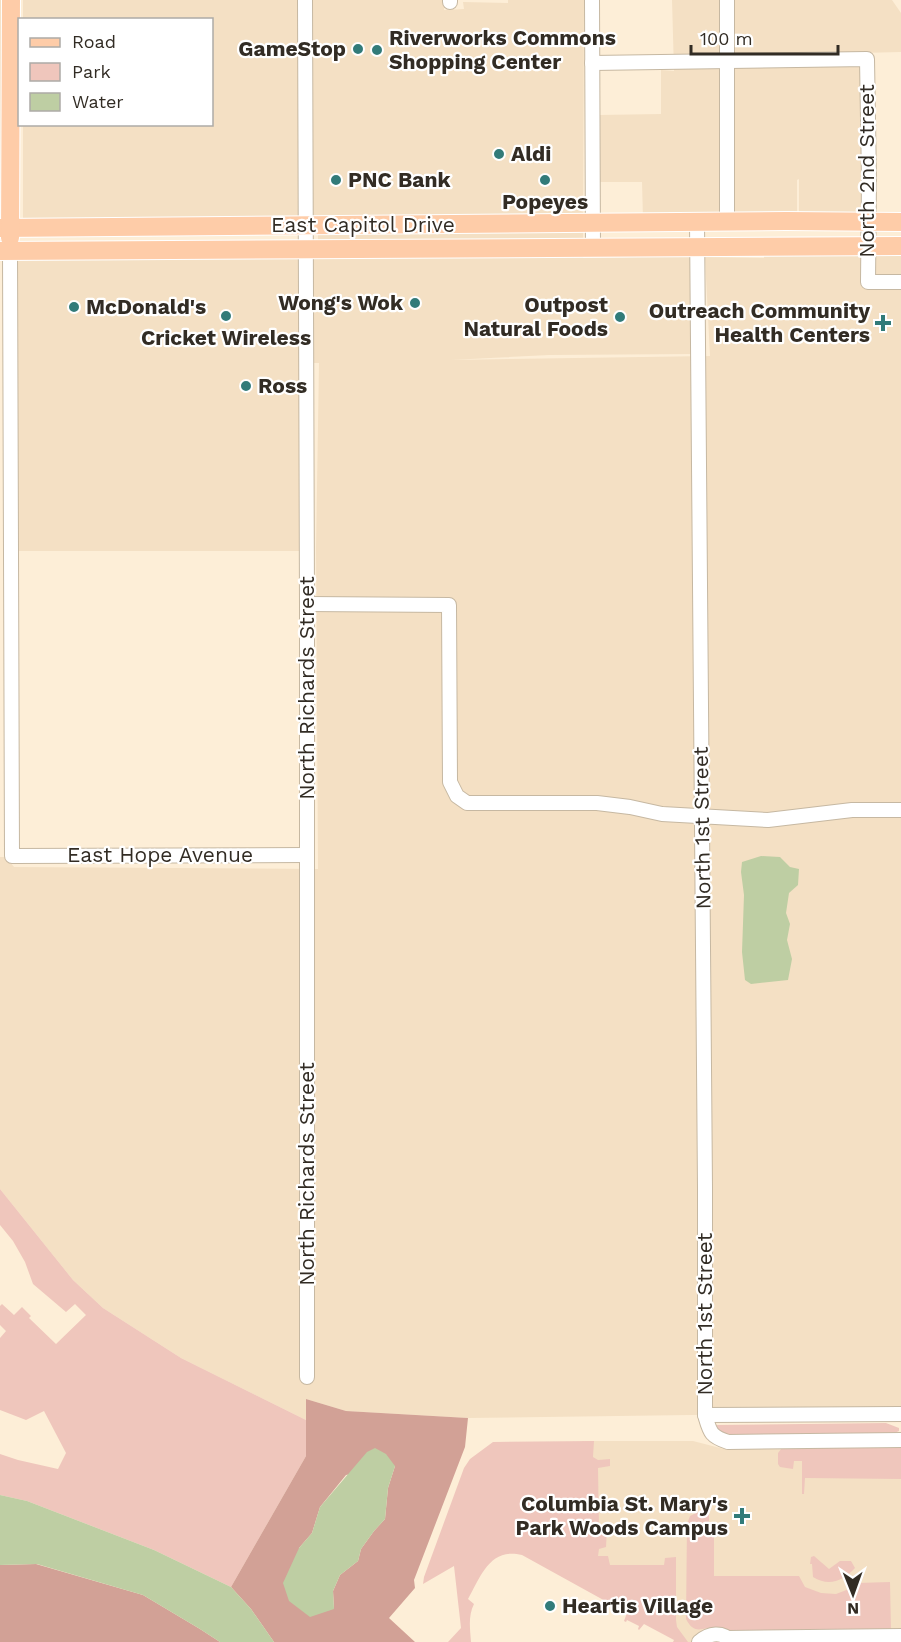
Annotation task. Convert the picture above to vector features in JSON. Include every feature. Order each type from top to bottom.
[{"type":"main road","points":[[5,251],[11,0]]},
{"type":"main road","name":"East Capitol Drive","points":[[5,228],[901,222]]},
{"type":"main road","name":"East Capitol Drive","points":[[5,251],[901,246]]},
{"type":"street","name":"North Richards Street","points":[[305,0],[307,1377]]},
{"type":"street","points":[[592,0],[593,248]]},
{"type":"street","points":[[727,0],[727,222]]},
{"type":"street","name":"North 2nd Street","points":[[727,62],[867,59],[868,282],[901,282]]},
{"type":"street","points":[[592,63],[727,62]]},
{"type":"street","name":"North 1st Street","points":[[697,222],[705,1415],[710,1433],[717,1439],[728,1443],[901,1440]]},
{"type":"street","name":"East Hope Avenue","points":[[5,251],[12,856],[307,855]]},
{"type":"street","points":[[307,604],[450,605],[450,782],[457,796],[467,803],[597,802],[662,814],[768,820],[852,810],[901,810]]},
{"type":"street","points":[[705,1415],[901,1414]]},
{"type":"street","points":[[699,1642],[711,1634],[718,1634],[730,1640],[901,1636]]},
{"type":"shaded area","points":[[1,0],[1,222],[0,222]]},
{"type":"shaded area","points":[[23,0],[444,0],[444,10],[464,9],[463,2],[584,0],[583,258],[694,256],[696,354],[549,355],[451,360],[710,356],[705,257],[764,258],[764,247],[901,246],[901,1412],[468,1418],[346,1411],[306,1399],[306,1420],[181,1358],[103,1308],[73,1280],[0,1189],[0,857],[6,857],[14,867],[318,869],[316,549],[319,363],[307,363],[307,551],[12,551],[10,251],[318,249],[318,221],[23,221],[23,126],[213,126],[213,18],[23,18]]},
{"type":"shaded area","points":[[672,0],[892,0],[901,13],[901,52],[860,53],[863,179],[869,221],[799,221],[799,179],[797,180],[797,215],[643,219],[642,182],[597,182],[599,115],[661,114],[661,70],[674,71]]},
{"type":"shaded area","points":[[306,1399],[346,1411],[468,1418],[465,1447],[414,1580],[415,1588],[389,1618],[415,1642],[274,1642],[251,1609],[231,1587],[306,1456]],"holes":[[[395,1466],[388,1488],[385,1519],[361,1549],[358,1561],[340,1575],[333,1591],[334,1609],[299,1548],[312,1533],[320,1507],[346,1475]]]},
{"type":"shaded area","name":"Columbia St. Mary's Park Woods Campus","points":[[582,1441],[693,1441],[724,1449],[901,1447],[901,1631],[733,1631],[717,1627],[703,1630],[692,1642],[684,1642],[584,1584]]},
{"type":"shaded area","points":[[36,1564],[143,1595],[220,1642],[0,1642],[0,1565]]},
{"type":"green space","points":[[0,1189],[73,1280],[103,1308],[181,1358],[306,1420],[306,1456],[231,1587],[154,1550],[27,1501],[0,1495],[0,1454],[58,1469],[66,1453],[44,1411],[26,1420],[0,1410],[0,1338],[6,1331],[0,1325],[0,1306],[2,1304],[14,1315],[22,1307],[31,1316],[29,1318],[56,1344],[86,1315],[75,1304],[66,1312],[33,1284],[25,1262],[13,1241],[0,1225]]},
{"type":"green space","points":[[886,1423],[899,1428],[899,1431],[890,1435],[733,1437],[724,1435],[717,1428],[717,1425]]},
{"type":"green space","points":[[594,1441],[593,1457],[598,1460],[610,1459],[610,1466],[598,1468],[599,1527],[607,1529],[606,1547],[599,1549],[598,1556],[608,1556],[610,1565],[664,1565],[665,1558],[676,1557],[676,1620],[677,1627],[688,1642],[673,1642],[674,1640],[644,1624],[639,1630],[639,1626],[627,1620],[624,1621],[627,1613],[522,1555],[511,1554],[502,1555],[488,1565],[468,1599],[474,1604],[470,1618],[471,1642],[448,1642],[461,1628],[454,1566],[423,1584],[464,1468],[470,1459],[493,1442]]},
{"type":"green space","points":[[901,1447],[901,1479],[805,1478],[804,1494],[802,1494],[802,1461],[794,1461],[793,1469],[780,1467],[778,1464],[778,1453],[782,1448]]},
{"type":"green space","points":[[698,1512],[709,1512],[709,1535],[714,1535],[714,1576],[799,1576],[805,1587],[821,1593],[836,1594],[857,1583],[890,1582],[891,1631],[733,1631],[718,1627],[693,1628],[686,1619],[687,1524],[690,1516]]},
{"type":"green space","points":[[814,1556],[829,1569],[840,1561],[851,1561],[855,1568],[841,1579],[825,1582],[813,1577],[812,1564],[810,1564],[811,1557]]},
{"type":"water","points":[[761,856],[780,857],[790,867],[799,869],[798,885],[789,893],[786,913],[790,924],[787,940],[792,959],[788,980],[751,984],[745,980],[742,952],[744,895],[741,872],[742,862]]},
{"type":"water","points":[[375,1448],[386,1454],[395,1466],[388,1488],[385,1519],[361,1549],[358,1561],[340,1575],[333,1591],[334,1609],[310,1617],[289,1601],[283,1583],[299,1548],[312,1533],[320,1507],[367,1452]]},
{"type":"water","points":[[0,1495],[27,1501],[154,1550],[231,1587],[251,1609],[274,1642],[220,1642],[143,1595],[37,1564],[0,1565]]},
{"type":"place","name":"GameStop","points":[[358,49]]},
{"type":"place","name":"Riverworks Commons Shopping Center","points":[[377,50]]},
{"type":"place","name":"Aldi","points":[[499,154]]},
{"type":"place","name":"PNC Bank","points":[[336,180]]},
{"type":"place","name":"Popeyes","points":[[545,180]]},
{"type":"place","name":"Wong's Wok","points":[[415,303]]},
{"type":"place","name":"McDonald's","points":[[74,307]]},
{"type":"place","name":"Cricket Wireless","points":[[226,316]]},
{"type":"place","name":"Outpost Natural Foods","points":[[620,317]]},
{"type":"place","name":"Outreach Community Health Centers","points":[[883,323]]},
{"type":"place","name":"Ross","points":[[246,386]]},
{"type":"place","name":"Columbia St. Mary's Park Woods Campus","points":[[742,1516]]},
{"type":"place","name":"Heartis Village","points":[[550,1606]]}]
